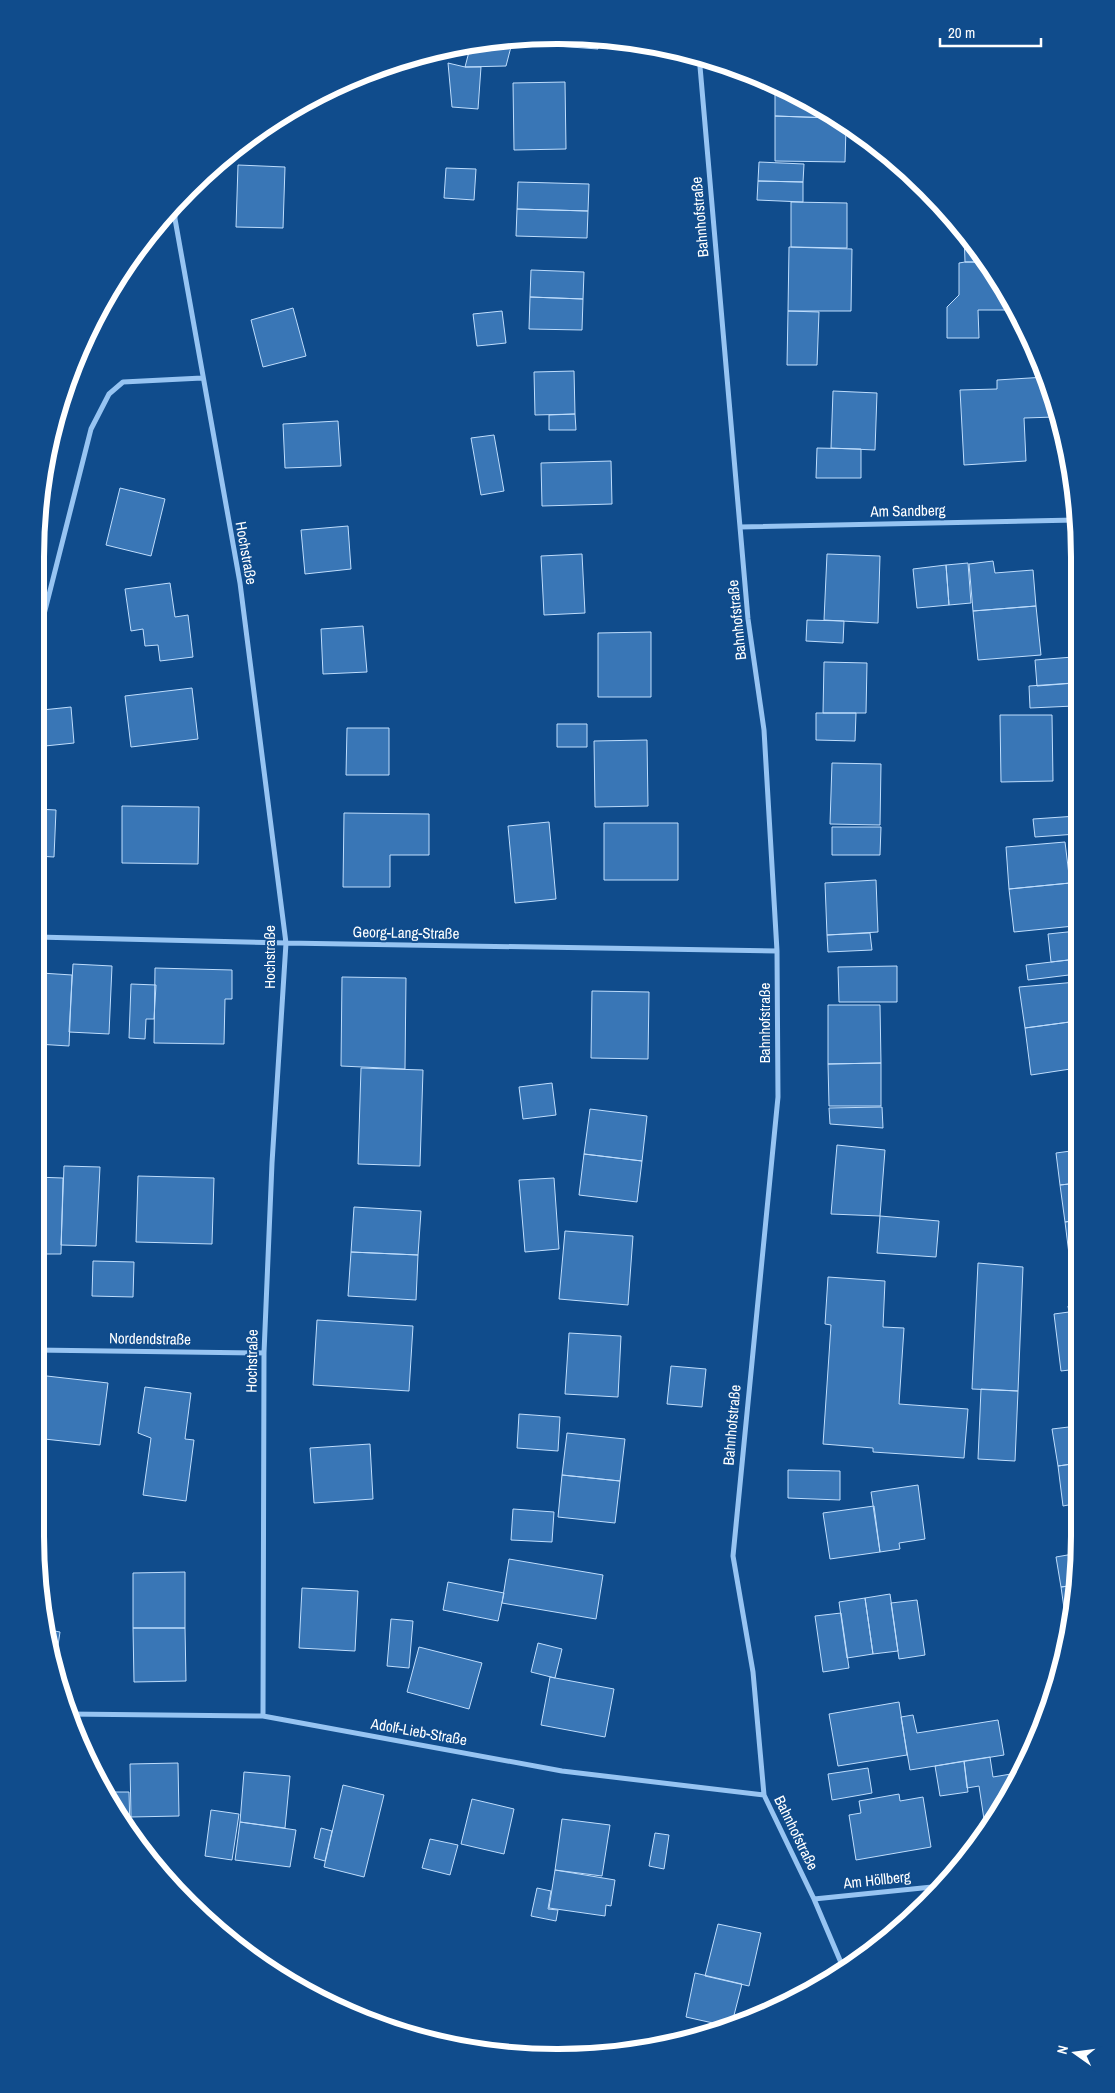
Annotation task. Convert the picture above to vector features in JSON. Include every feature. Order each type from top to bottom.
[{"type":"street","name":"Bahnhofstraße","points":[[699,64],[748,619],[764,730],[777,950],[778,1097],[733,1556],[753,1672],[764,1796],[814,1899],[842,1964]]},
{"type":"street","name":"Hochstraße","points":[[175,215],[202,378],[240,584],[286,943],[272,1164],[264,1353],[263,1716]]},
{"type":"street","points":[[44,614],[90,429],[109,394],[123,382],[202,378]]},
{"type":"street","name":"Am Sandberg","points":[[740,527],[1070,520]]},
{"type":"street","name":"Georg-Lang-Straße","points":[[44,937],[286,943],[777,950]]},
{"type":"street","name":"Nordendstraße","points":[[44,1350],[264,1353]]},
{"type":"street","name":"Adolf-Lieb-Straße","points":[[76,1714],[263,1716],[562,1771],[764,1796]]},
{"type":"street","name":"Am Höllberg","points":[[814,1899],[932,1887]]},
{"type":"building","points":[[537,45],[591,45],[598,46],[598,49]]},
{"type":"building","points":[[511,46],[506,66],[465,67],[469,52]]},
{"type":"building","points":[[448,63],[465,67],[481,67],[478,109],[452,107]]},
{"type":"building","points":[[565,82],[566,149],[514,150],[513,83]]},
{"type":"building","points":[[775,92],[822,118],[775,116]]},
{"type":"building","points":[[775,116],[822,118],[846,132],[845,162],[775,161]]},
{"type":"building","points":[[759,162],[804,164],[803,182],[758,181]]},
{"type":"building","points":[[238,165],[285,167],[283,228],[236,227]]},
{"type":"building","points":[[446,168],[476,169],[474,200],[444,198]]},
{"type":"building","points":[[758,181],[803,182],[803,202],[757,200]]},
{"type":"building","points":[[518,182],[589,184],[588,211],[517,209]]},
{"type":"building","points":[[791,202],[847,203],[847,248],[791,247]]},
{"type":"building","points":[[517,209],[588,211],[587,238],[516,236]]},
{"type":"building","points":[[964,244],[978,262],[965,262]]},
{"type":"building","points":[[789,247],[852,249],[851,311],[788,311]]},
{"type":"building","points":[[978,262],[1007,310],[978,310],[979,338],[947,338],[947,307],[959,295],[959,263]]},
{"type":"building","points":[[531,270],[584,272],[583,299],[530,297]]},
{"type":"building","points":[[530,297],[583,299],[582,330],[529,329]]},
{"type":"building","points":[[293,308],[306,356],[263,367],[251,320]]},
{"type":"building","points":[[502,311],[506,343],[477,346],[473,314]]},
{"type":"building","points":[[788,311],[819,312],[817,365],[787,365]]},
{"type":"building","points":[[574,371],[575,414],[535,415],[534,372]]},
{"type":"building","points":[[1038,377],[1052,417],[1024,418],[1026,461],[964,465],[960,390],[997,389],[997,380]]},
{"type":"building","points":[[833,391],[877,393],[875,450],[831,448]]},
{"type":"building","points":[[575,414],[576,430],[549,430],[549,415]]},
{"type":"building","points":[[338,421],[341,466],[285,468],[283,424]]},
{"type":"building","points":[[494,435],[504,491],[481,495],[471,438]]},
{"type":"building","points":[[817,448],[861,449],[861,478],[816,478]]},
{"type":"building","points":[[611,461],[612,504],[542,506],[541,463]]},
{"type":"building","points":[[120,488],[165,499],[151,556],[106,545]]},
{"type":"building","points":[[348,526],[351,569],[305,574],[301,530]]},
{"type":"building","points":[[582,554],[585,613],[544,615],[541,556]]},
{"type":"building","points":[[827,554],[880,556],[878,623],[824,620]]},
{"type":"building","points":[[993,561],[995,573],[1033,570],[1036,606],[973,611],[969,564]]},
{"type":"building","points":[[968,563],[971,603],[949,605],[946,565]]},
{"type":"building","points":[[946,565],[949,605],[917,608],[913,569]]},
{"type":"building","points":[[170,583],[175,617],[188,615],[193,657],[160,661],[158,645],[145,646],[143,629],[131,631],[125,589]]},
{"type":"building","points":[[1036,606],[1041,655],[978,660],[973,611]]},
{"type":"building","points":[[807,620],[844,621],[843,643],[806,641]]},
{"type":"building","points":[[363,626],[367,672],[323,674],[321,629]]},
{"type":"building","points":[[651,632],[651,697],[598,697],[598,633]]},
{"type":"building","points":[[1071,657],[1071,683],[1037,686],[1035,660]]},
{"type":"building","points":[[824,662],[867,663],[866,713],[823,713]]},
{"type":"building","points":[[1071,683],[1071,706],[1030,708],[1029,686]]},
{"type":"building","points":[[192,688],[198,739],[131,747],[125,696]]},
{"type":"building","points":[[71,707],[74,743],[45,746],[44,710]]},
{"type":"building","points":[[816,713],[856,713],[855,741],[816,740]]},
{"type":"building","points":[[1000,715],[1052,715],[1053,781],[1001,782]]},
{"type":"building","points":[[557,724],[587,724],[587,747],[557,747]]},
{"type":"building","points":[[347,728],[389,728],[389,775],[346,775]]},
{"type":"building","points":[[647,740],[648,806],[595,807],[594,741]]},
{"type":"building","points":[[832,763],[881,764],[880,825],[830,824]]},
{"type":"building","points":[[122,806],[199,807],[198,864],[122,863]]},
{"type":"building","points":[[44,809],[56,810],[54,857],[44,856]]},
{"type":"building","points":[[344,813],[429,814],[429,855],[390,855],[390,887],[343,887]]},
{"type":"building","points":[[1071,816],[1071,834],[1035,837],[1033,819]]},
{"type":"building","points":[[549,822],[556,899],[515,903],[508,826]]},
{"type":"building","points":[[604,823],[678,823],[678,880],[604,880]]},
{"type":"building","points":[[832,827],[881,827],[880,855],[832,855]]},
{"type":"building","points":[[1065,842],[1070,883],[1009,889],[1006,847]]},
{"type":"building","points":[[876,880],[878,932],[827,935],[825,883]]},
{"type":"building","points":[[1070,883],[1071,926],[1014,932],[1009,889]]},
{"type":"building","points":[[1071,932],[1071,960],[1051,962],[1048,934]]},
{"type":"building","points":[[870,933],[872,950],[828,952],[827,935]]},
{"type":"building","points":[[1071,960],[1071,975],[1028,980],[1026,965]]},
{"type":"building","points":[[73,964],[112,966],[109,1034],[69,1032]]},
{"type":"building","points":[[897,966],[897,1002],[839,1002],[838,967]]},
{"type":"building","points":[[155,968],[232,970],[232,999],[225,999],[224,1044],[154,1043]]},
{"type":"building","points":[[44,973],[72,975],[69,1046],[44,1044]]},
{"type":"building","points":[[342,977],[406,978],[405,1069],[341,1066]]},
{"type":"building","points":[[1071,983],[1071,1022],[1025,1028],[1019,987]]},
{"type":"building","points":[[131,984],[156,985],[154,1019],[146,1019],[145,1039],[129,1038]]},
{"type":"building","points":[[592,991],[649,992],[648,1059],[591,1058]]},
{"type":"building","points":[[828,1005],[880,1005],[881,1063],[828,1064]]},
{"type":"building","points":[[1071,1022],[1071,1069],[1031,1075],[1025,1028]]},
{"type":"building","points":[[881,1063],[881,1106],[829,1106],[828,1064]]},
{"type":"building","points":[[361,1068],[423,1070],[420,1166],[358,1164]]},
{"type":"building","points":[[552,1083],[556,1115],[523,1119],[519,1087]]},
{"type":"building","points":[[882,1107],[883,1128],[830,1124],[829,1108]]},
{"type":"building","points":[[590,1109],[647,1116],[642,1161],[584,1154]]},
{"type":"building","points":[[837,1145],[885,1150],[880,1216],[831,1214]]},
{"type":"building","points":[[1071,1151],[1071,1184],[1060,1185],[1056,1153]]},
{"type":"building","points":[[584,1154],[642,1161],[637,1202],[579,1195]]},
{"type":"building","points":[[64,1166],[100,1167],[96,1246],[61,1245]]},
{"type":"building","points":[[138,1176],[214,1178],[212,1244],[136,1242]]},
{"type":"building","points":[[44,1177],[63,1178],[61,1254],[44,1254]]},
{"type":"building","points":[[554,1178],[559,1249],[525,1252],[519,1180]]},
{"type":"building","points":[[1071,1184],[1071,1221],[1065,1222],[1060,1185]]},
{"type":"building","points":[[354,1207],[421,1211],[418,1255],[351,1252]]},
{"type":"building","points":[[880,1216],[939,1221],[936,1257],[877,1253]]},
{"type":"building","points":[[1071,1221],[1071,1254],[1069,1254],[1065,1222]]},
{"type":"building","points":[[565,1231],[633,1236],[628,1305],[559,1299]]},
{"type":"building","points":[[351,1252],[418,1255],[416,1300],[348,1296]]},
{"type":"building","points":[[93,1261],[134,1262],[133,1297],[92,1296]]},
{"type":"building","points":[[978,1263],[1023,1267],[1018,1391],[972,1389]]},
{"type":"building","points":[[828,1277],[885,1281],[883,1327],[904,1328],[899,1404],[968,1409],[964,1458],[873,1452],[873,1448],[823,1444],[831,1325],[825,1324]]},
{"type":"building","points":[[1071,1304],[1071,1370],[1061,1371],[1054,1314],[1069,1312],[1068,1306]]},
{"type":"building","points":[[317,1320],[413,1326],[409,1391],[313,1385]]},
{"type":"building","points":[[569,1333],[621,1336],[618,1397],[565,1394]]},
{"type":"building","points":[[671,1366],[706,1369],[702,1407],[667,1404]]},
{"type":"building","points":[[44,1376],[108,1383],[100,1445],[44,1439]]},
{"type":"building","points":[[145,1387],[191,1393],[185,1439],[194,1440],[186,1501],[143,1495],[151,1438],[138,1433]]},
{"type":"building","points":[[981,1389],[1018,1391],[1015,1461],[978,1459]]},
{"type":"building","points":[[519,1414],[560,1417],[558,1451],[517,1448]]},
{"type":"building","points":[[1071,1427],[1071,1464],[1058,1466],[1052,1429]]},
{"type":"building","points":[[567,1433],[625,1439],[620,1481],[562,1475]]},
{"type":"building","points":[[370,1444],[373,1499],[314,1503],[310,1448]]},
{"type":"building","points":[[1071,1464],[1071,1504],[1063,1506],[1058,1466]]},
{"type":"building","points":[[788,1470],[840,1471],[840,1500],[788,1498]]},
{"type":"building","points":[[562,1475],[620,1481],[615,1523],[558,1517]]},
{"type":"building","points":[[918,1485],[925,1539],[899,1543],[900,1549],[880,1552],[871,1492]]},
{"type":"building","points":[[874,1506],[880,1552],[830,1559],[823,1513]]},
{"type":"building","points":[[513,1509],[554,1512],[552,1542],[511,1540]]},
{"type":"building","points":[[1070,1554],[1068,1586],[1061,1587],[1056,1557]]},
{"type":"building","points":[[509,1559],[603,1575],[596,1619],[502,1603]]},
{"type":"building","points":[[185,1572],[185,1628],[133,1628],[133,1573]]},
{"type":"building","points":[[448,1582],[504,1593],[498,1621],[443,1610]]},
{"type":"building","points":[[1068,1586],[1065,1614],[1061,1587]]},
{"type":"building","points":[[302,1588],[358,1591],[355,1651],[299,1648]]},
{"type":"building","points":[[890,1594],[898,1651],[873,1654],[865,1598]]},
{"type":"building","points":[[865,1598],[873,1654],[847,1658],[839,1602]]},
{"type":"building","points":[[917,1600],[925,1655],[899,1659],[891,1603]]},
{"type":"building","points":[[841,1613],[849,1668],[823,1672],[815,1616]]},
{"type":"building","points":[[391,1619],[413,1621],[409,1668],[387,1666]]},
{"type":"building","points":[[133,1628],[185,1628],[186,1681],[134,1682]]},
{"type":"building","points":[[53,1631],[60,1632],[57,1651]]},
{"type":"building","points":[[538,1643],[562,1649],[555,1678],[531,1672]]},
{"type":"building","points":[[419,1647],[482,1663],[469,1709],[407,1692]]},
{"type":"building","points":[[550,1677],[614,1689],[605,1737],[541,1725]]},
{"type":"building","points":[[899,1702],[907,1755],[838,1766],[829,1714]]},
{"type":"building","points":[[913,1715],[917,1733],[998,1720],[1004,1755],[910,1770],[901,1717]]},
{"type":"building","points":[[990,1757],[993,1777],[1012,1774],[984,1822],[979,1786],[967,1788],[964,1761]]},
{"type":"building","points":[[964,1761],[968,1792],[940,1796],[935,1766]]},
{"type":"building","points":[[178,1763],[179,1816],[131,1817],[130,1764]]},
{"type":"building","points":[[868,1768],[872,1793],[832,1800],[828,1774]]},
{"type":"building","points":[[244,1772],[290,1776],[285,1828],[240,1822]]},
{"type":"building","points":[[343,1785],[384,1795],[364,1877],[324,1867]]},
{"type":"building","points":[[113,1792],[129,1792],[130,1821]]},
{"type":"building","points":[[899,1794],[900,1801],[923,1797],[931,1847],[856,1860],[849,1815],[861,1813],[859,1801]]},
{"type":"building","points":[[472,1799],[514,1809],[504,1854],[461,1844]]},
{"type":"building","points":[[211,1810],[239,1814],[232,1860],[205,1856]]},
{"type":"building","points":[[562,1819],[610,1825],[602,1876],[555,1870]]},
{"type":"building","points":[[240,1822],[296,1830],[290,1867],[235,1860]]},
{"type":"building","points":[[321,1828],[332,1831],[325,1861],[314,1858]]},
{"type":"building","points":[[655,1833],[669,1835],[664,1869],[649,1866]]},
{"type":"building","points":[[430,1839],[458,1845],[450,1875],[422,1868]]},
{"type":"building","points":[[555,1870],[615,1880],[611,1906],[606,1905],[605,1916],[549,1908]]},
{"type":"building","points":[[537,1888],[551,1891],[548,1909],[558,1910],[556,1921],[531,1916]]},
{"type":"building","points":[[718,1924],[761,1933],[749,1986],[705,1976]]},
{"type":"building","points":[[695,1973],[742,1984],[733,2018],[717,2024],[686,2017]]}]
